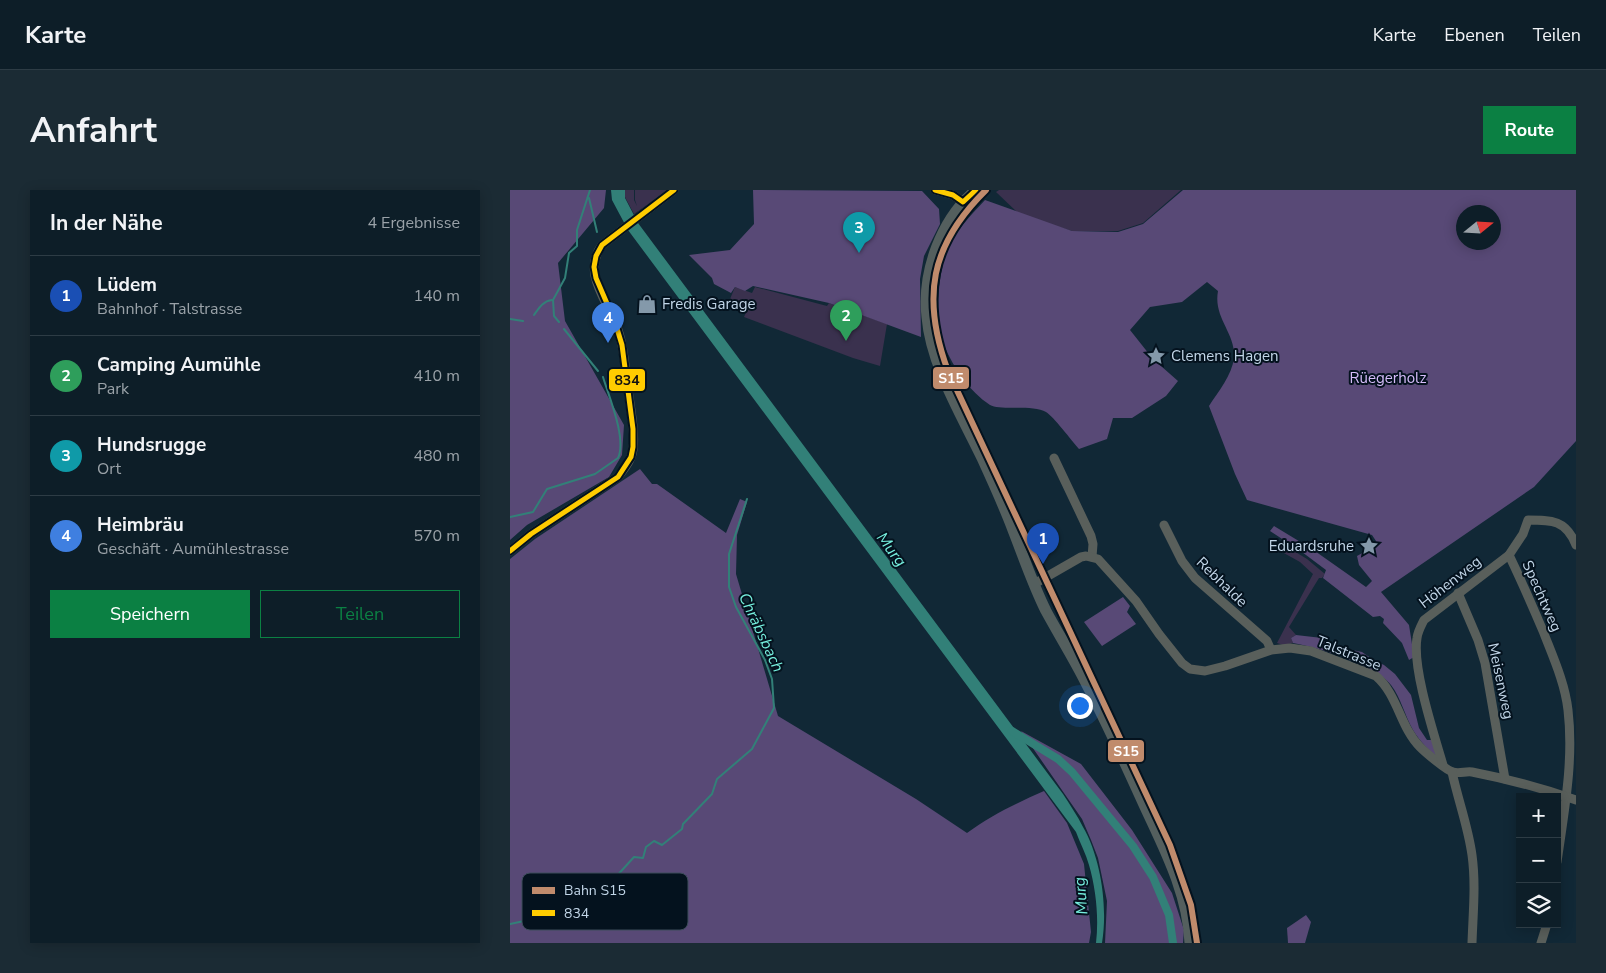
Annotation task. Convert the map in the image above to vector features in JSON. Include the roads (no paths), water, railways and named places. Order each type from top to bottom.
[{"type":"main road","points":[[973,191],[963,202],[941,238],[932,263],[926,300],[929,332],[942,373],[1002,503],[1034,584],[1054,627],[1092,693],[1161,842],[1182,894],[1190,943]]},
{"type":"street","points":[[510,551],[530,534],[618,477],[628,464],[632,454],[633,436],[621,341],[616,324],[597,285],[593,269],[594,258],[598,249],[616,233],[674,190]]},
{"type":"street","points":[[935,190],[953,195],[963,202]]},
{"type":"street","points":[[1034,584],[1051,576],[1080,557],[1092,557],[1093,544],[1091,536],[1054,458]]},
{"type":"street","name":"Höhenweg","points":[[1443,765],[1421,683],[1416,655],[1416,640],[1424,620],[1509,554],[1523,534],[1528,520],[1551,520],[1560,523],[1568,530],[1576,545]]},
{"type":"street","name":"Rebhalde","points":[[1164,525],[1188,569],[1201,584],[1267,641],[1271,650]]},
{"type":"street","name":"Spechtweg","points":[[1509,554],[1556,663],[1564,687],[1568,709],[1570,734],[1566,797],[1560,838]]},
{"type":"street","name":"Talstrasse","points":[[1092,557],[1103,564],[1136,601],[1182,663],[1190,669],[1205,671],[1271,650],[1290,648],[1311,651],[1376,676],[1382,681],[1393,697],[1414,740],[1435,761],[1452,772]]},
{"type":"street","name":"Meisenweg","points":[[1458,593],[1478,640],[1485,663],[1505,779]]},
{"type":"street","points":[[1472,943],[1474,869],[1468,834],[1452,772],[1469,772],[1505,779],[1576,800]]},
{"type":"street","points":[[1541,943],[1546,928]]},
{"type":"waterway","points":[[559,322],[554,316],[553,300],[565,278],[569,253],[577,246],[577,230],[590,190]]},
{"type":"waterway","points":[[589,198],[597,232]]},
{"type":"waterway","points":[[534,315],[544,303],[552,300]]},
{"type":"waterway","points":[[510,319],[523,321]]},
{"type":"waterway","points":[[564,329],[598,371]]},
{"type":"waterway","points":[[510,517],[533,512],[547,489],[595,474],[618,458],[620,450],[619,429],[603,377]]},
{"type":"waterway","name":"Chräbsbach","points":[[619,873],[634,857],[643,858],[646,847],[654,841],[662,845],[682,829],[683,824],[712,794],[717,779],[752,749],[774,708],[772,679],[765,660],[736,607],[729,587],[729,554],[747,499]]},
{"type":"waterway","points":[[1012,731],[1058,759],[1072,772],[1133,846],[1153,877],[1169,915],[1173,943]]},
{"type":"waterway","name":"Chräbsbach","points":[[510,924],[522,921]]},
{"type":"rail line","name":"S15","points":[[986,190],[967,211],[953,231],[942,252],[933,296],[940,345],[948,371],[1170,845],[1191,905],[1197,943]]},
{"type":"place","name":"Hundsrugge","points":[[859,253]]},
{"type":"place","name":"Fredis Garage","points":[[647,304]]},
{"type":"place","name":"Camping Aumühle","points":[[846,341]]},
{"type":"place","name":"Heimbräu","points":[[608,343]]},
{"type":"place","name":"Clemens Hagen","points":[[1156,356]]},
{"type":"place","name":"Eduardsruhe","points":[[1369,546]]},
{"type":"place","name":"Lüdem","points":[[1043,564]]},
{"type":"park label","name":"Rüegerholz","points":[[1388,378]]},
{"type":"water label","name":"Murg","points":[[892,549]]},
{"type":"water label","name":"Murg","points":[[1080,896]]}]
